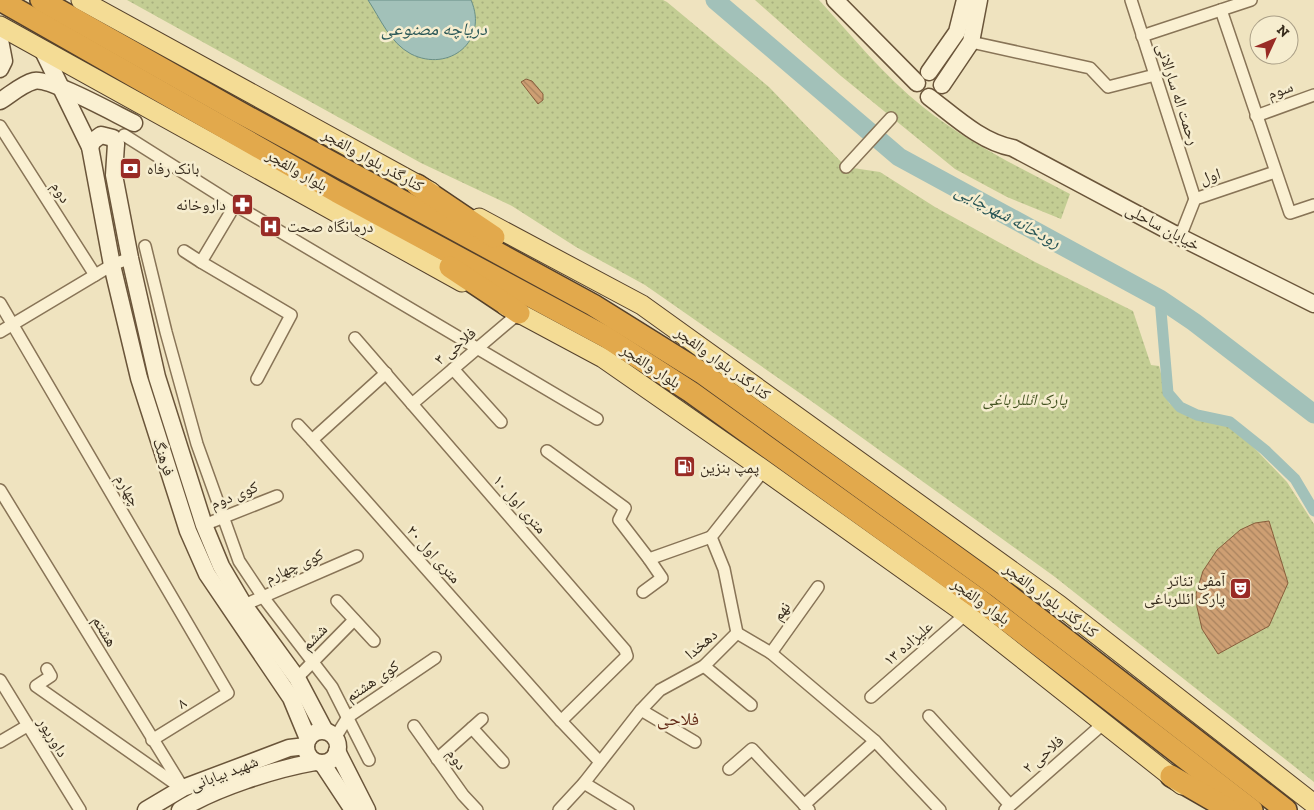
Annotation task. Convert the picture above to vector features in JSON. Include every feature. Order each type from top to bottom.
[{"type":"highway","name":"بلوار والفجر","points":[[0,0],[337,192],[606,337],[691,392],[1258,802],[1286,810]]},
{"type":"highway","name":"بلوار والفجر","points":[[41,0],[237,111],[593,305],[702,373],[998,586],[1258,802]]},
{"type":"highway","points":[[417,185],[593,305]]},
{"type":"highway","points":[[337,192],[519,313]]},
{"type":"highway","points":[[1171,776],[1230,810]]},
{"type":"main road","name":"کنارگذر بلوار والفجر","points":[[81,0],[417,185],[642,305],[1059,604],[1314,804]]},
{"type":"main road","points":[[0,26],[159,116],[602,358],[764,470],[966,614],[1215,810]]},
{"type":"main road","points":[[1258,802],[1294,810]]},
{"type":"street","points":[[835,0],[923,76],[937,74],[937,91]]},
{"type":"street","points":[[848,0],[923,76]]},
{"type":"street","points":[[965,0],[957,32],[923,76],[921,94],[937,91],[971,42],[979,0]]},
{"type":"street","name":"رحمت اله سارالانی","points":[[1131,0],[1195,199]]},
{"type":"street","points":[[1142,36],[1251,0]]},
{"type":"street","points":[[1221,10],[1290,213],[1314,204]]},
{"type":"street","points":[[0,40],[4,61],[0,69]]},
{"type":"street","points":[[971,42],[1090,68],[1108,87],[1155,75]]},
{"type":"street","name":"فرهنگ","points":[[44,51],[90,147],[112,265],[139,378],[188,532],[207,574],[231,613],[291,698],[307,742]]},
{"type":"street","points":[[0,101],[33,81],[40,81],[63,88],[125,134],[235,205],[597,419]]},
{"type":"street","name":"خیابان ساحلی","points":[[937,91],[968,127],[999,145],[1013,148],[1180,238],[1314,304]]},
{"type":"street","name":"سوم","points":[[1256,116],[1314,95]]},
{"type":"street","points":[[90,147],[93,141],[101,135],[113,138],[125,134],[144,117],[159,116]]},
{"type":"street","points":[[846,167],[891,118]]},
{"type":"street","name":"دوم","points":[[0,126],[95,275]]},
{"type":"street","name":"فرهنگ","points":[[125,134],[114,175],[130,258],[158,377],[204,525],[221,566],[244,606],[297,678],[332,740],[367,810]]},
{"type":"street","name":"اول","points":[[1180,238],[1195,199],[1275,172]]},
{"type":"street","points":[[201,262],[235,205]]},
{"type":"street","points":[[145,246],[197,444],[222,518],[240,561],[264,597],[332,687],[369,760]]},
{"type":"street","points":[[184,251],[291,315],[257,379]]},
{"type":"street","points":[[0,332],[112,265],[130,258]]},
{"type":"street","name":"چهارم","points":[[0,303],[228,693]]},
{"type":"street","name":"فلاحی ۳","points":[[412,404],[519,313]]},
{"type":"street","name":"۱۰ متری اول","points":[[356,338],[625,650],[627,656],[561,721]]},
{"type":"street","points":[[453,369],[501,422]]},
{"type":"street","points":[[312,440],[386,374]]},
{"type":"street","name":"۲۰ متری اول","points":[[298,425],[561,721],[600,762]]},
{"type":"street","points":[[547,451],[625,508],[618,520],[662,578],[643,592]]},
{"type":"street","points":[[649,559],[712,537],[764,470]]},
{"type":"street","name":"هشتم","points":[[0,490],[183,788]]},
{"type":"street","name":"کوی دوم","points":[[204,525],[277,496]]},
{"type":"street","name":"دهخدا","points":[[559,810],[584,783],[641,710],[660,690],[704,666],[737,633],[724,569],[712,537]]},
{"type":"street","name":"کوی چهارم","points":[[244,606],[357,556]]},
{"type":"street","name":"نهم","points":[[771,653],[818,587]]},
{"type":"street","points":[[337,601],[374,641]]},
{"type":"street","name":"۱۳ علیزاده","points":[[871,696],[966,614]]},
{"type":"street","name":"ششم","points":[[297,678],[354,620]]},
{"type":"street","points":[[737,633],[771,653],[875,741],[940,810]]},
{"type":"street","name":"کوی هشتم","points":[[332,740],[348,717],[436,658]]},
{"type":"street","points":[[704,666],[751,705]]},
{"type":"street","points":[[47,669],[51,676],[36,686],[183,788]]},
{"type":"street","name":"داورپور","points":[[0,680],[80,810]]},
{"type":"street","name":"۸","points":[[152,740],[228,693]]},
{"type":"street","points":[[641,710],[695,742]]},
{"type":"street","points":[[928,716],[1007,808]]},
{"type":"street","points":[[437,759],[482,719]]},
{"type":"street","name":"فلاحی ۲","points":[[1007,808],[1104,723]]},
{"type":"street","points":[[0,742],[27,726]]},
{"type":"street","name":"دوم","points":[[414,726],[463,795],[477,810]]},
{"type":"street","points":[[472,728],[503,762]]},
{"type":"street","points":[[319,762],[331,760],[332,740],[315,732],[307,742],[308,755],[319,762],[347,808]]},
{"type":"street","points":[[729,769],[752,749],[806,808],[875,741]]},
{"type":"street","name":"شهید بیابانی","points":[[146,810],[183,788],[307,742]]},
{"type":"street","name":"شهید بیابانی","points":[[180,810],[192,802],[290,766],[319,762]]},
{"type":"street","points":[[584,783],[628,810]]},
{"type":"green space","name":"پارک ائللر باغی","points":[[127,0],[663,0],[667,2],[769,87],[846,167],[880,172],[935,207],[1035,262],[1133,311],[1151,365],[1159,366],[1169,403],[1183,413],[1221,423],[1239,432],[1287,482],[1314,524],[1314,782],[1055,577],[814,403],[645,285],[576,247],[512,206],[421,163]]},
{"type":"green space","points":[[755,0],[819,0],[882,69],[923,107],[976,143],[1070,194],[1061,219],[1007,197],[955,169],[841,76]]},
{"type":"water","name":"دریاچه مصنوعی","points":[[368,0],[471,0],[475,15],[475,28],[470,40],[462,49],[451,56],[439,59],[425,59],[411,54],[391,37]]},
{"type":"building","points":[[526,79],[532,81],[543,94],[543,100],[538,104],[521,82]]},
{"type":"building","name":"آمفی تئاتر پارک ائللرباغی","points":[[1269,521],[1288,583],[1269,626],[1218,654],[1202,629],[1197,607],[1196,594],[1203,571],[1217,550],[1240,530],[1255,523]]},
{"type":"waterway","name":"رودخانه شهرچایی","points":[[715,0],[899,157],[1160,299],[1194,322],[1314,414]]},
{"type":"waterway","points":[[1160,299],[1168,393],[1180,407],[1197,415],[1230,422],[1265,450],[1295,479],[1314,511]]},
{"type":"place","name":"بانک رفاه","points":[[131,168]]},
{"type":"place","name":"داروخانه","points":[[242,204]]},
{"type":"place","name":"درمانگاه صحت","points":[[271,226]]},
{"type":"place","name":"پمپ بنزین","points":[[684,467]]},
{"type":"place","name":"آمفی تئاتر پارک ائللرباغی","points":[[1241,589]]},
{"type":"district","name":"فلاحی","points":[[678,719]]}]
